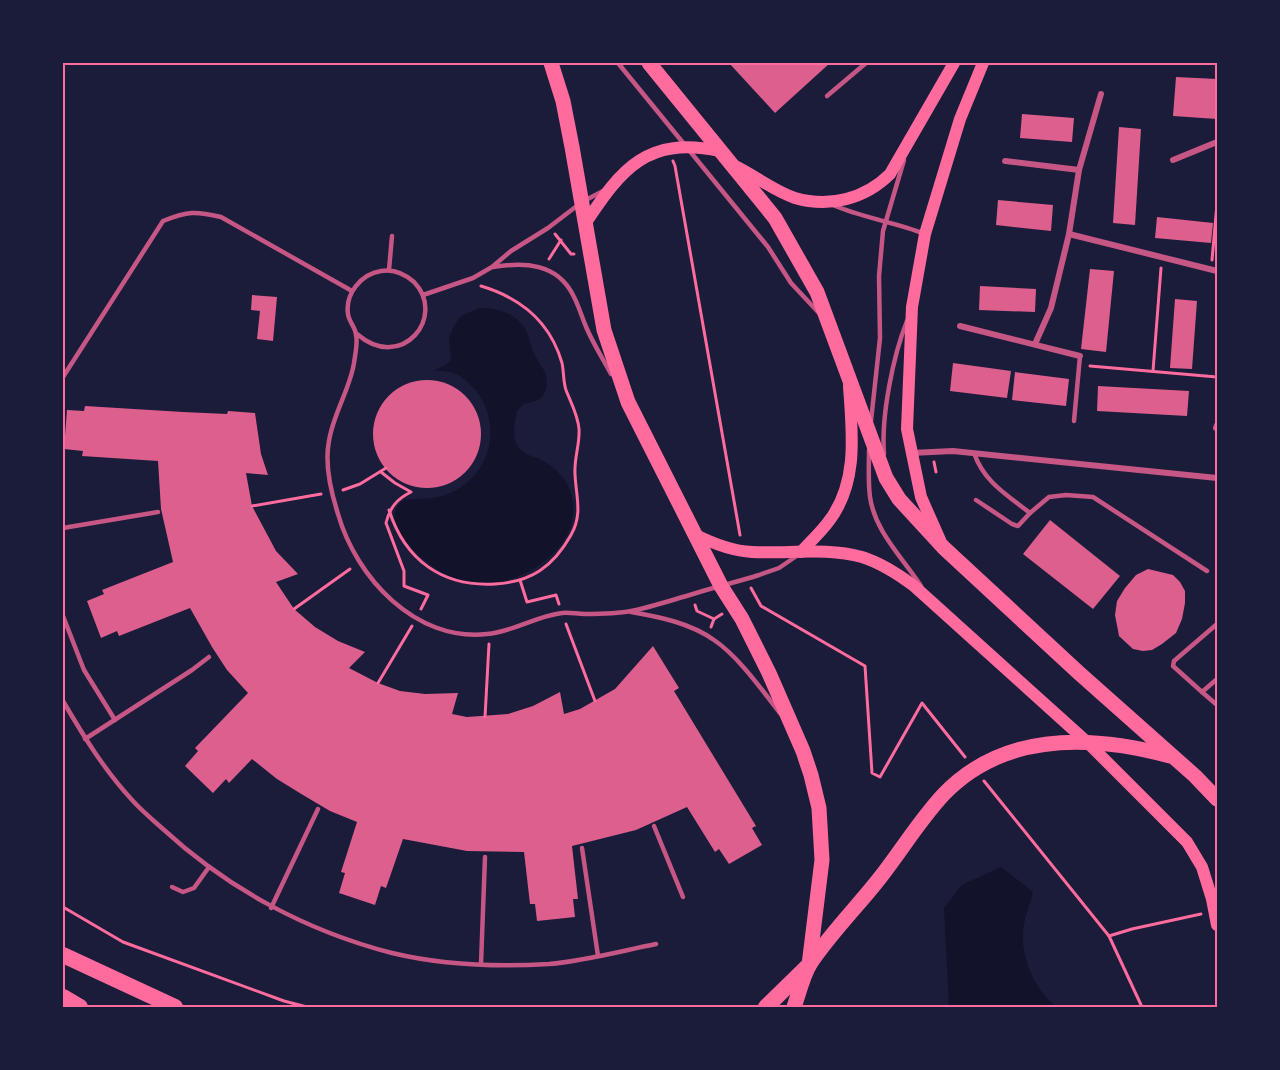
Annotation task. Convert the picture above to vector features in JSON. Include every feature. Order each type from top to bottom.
[{"type":"highway","points":[[551,63],[563,101],[604,330],[628,402],[652,454],[721,586],[747,628],[795,731],[815,790],[822,839],[820,884],[809,966],[794,1007]]},
{"type":"highway","points":[[649,63],[775,218],[788,239],[817,292],[886,478],[899,499],[944,548],[1217,799]]},
{"type":"highway","points":[[766,1007],[809,966],[927,815],[957,782],[985,764],[1016,751],[1052,743],[1087,742],[1125,746],[1173,757]]},
{"type":"highway","points":[[63,955],[175,1007]]},
{"type":"highway","points":[[63,997],[80,1007]]},
{"type":"main road","points":[[732,165],[789,195],[825,202],[844,200],[876,187],[890,174],[909,144],[954,63]]},
{"type":"main road","points":[[944,548],[921,497],[911,453],[906,414],[912,307],[925,234],[960,119],[983,63]]},
{"type":"main road","points":[[585,224],[611,187],[635,164],[652,152],[686,146],[720,151]]},
{"type":"main road","points":[[801,552],[830,520],[847,486],[852,460],[848,376]]},
{"type":"main road","points":[[696,535],[723,548],[741,551],[836,553],[862,557],[903,577],[927,596],[1087,742],[1187,842],[1202,867],[1217,925]]},
{"type":"street","points":[[1035,344],[1051,308],[1070,234],[1079,170],[1101,93]]},
{"type":"street","points":[[1173,160],[1217,142]]},
{"type":"street","points":[[1005,161],[1079,170]]},
{"type":"street","points":[[1070,234],[1214,271]]},
{"type":"street","points":[[960,326],[1080,356]]},
{"type":"street","points":[[911,453],[952,451],[1217,478]]},
{"type":"lane","points":[[618,63],[768,247],[791,283],[831,326]]},
{"type":"lane","points":[[827,96],[866,63]]},
{"type":"lane","points":[[909,144],[885,220],[879,261],[880,338],[870,436],[869,486],[874,511],[891,545],[927,596]]},
{"type":"lane","points":[[423,295],[465,281],[492,267],[511,251],[548,228],[582,202],[611,187]]},
{"type":"lane","points":[[825,202],[925,234]]},
{"type":"lane","points":[[63,377],[163,221],[184,213],[201,213],[221,218],[352,291]]},
{"type":"lane","points":[[389,270],[392,236]]},
{"type":"lane","points":[[492,267],[516,263],[534,265],[550,271],[567,285],[591,338],[628,402]]},
{"type":"lane","points":[[389,270],[410,278],[423,295],[425,309],[423,322],[417,334],[406,343],[393,347],[380,347],[367,343],[357,334],[351,324],[348,302],[352,291],[368,275],[378,271],[389,270]]},
{"type":"lane","points":[[886,478],[883,448],[888,399],[900,339],[912,307]]},
{"type":"lane","points":[[357,334],[354,365],[328,442],[332,496],[340,524],[359,562],[370,578],[417,618],[435,628],[469,635],[488,634],[562,613],[602,614],[630,611],[779,568],[801,552]]},
{"type":"lane","points":[[1074,421],[1080,356]]},
{"type":"lane","points":[[974,453],[979,469],[988,480],[1030,513]]},
{"type":"lane","points":[[976,500],[1018,526],[1048,497],[1066,495],[1093,497],[1207,571]]},
{"type":"lane","points":[[63,528],[158,512]]},
{"type":"lane","points":[[630,611],[662,617],[717,642],[753,680],[795,731]]},
{"type":"lane","points":[[63,616],[84,670],[115,720]]},
{"type":"lane","points":[[1217,624],[1174,661],[1173,666],[1217,705]]},
{"type":"lane","points":[[85,739],[208,657]]},
{"type":"lane","points":[[1202,692],[1217,679]]},
{"type":"lane","points":[[63,701],[96,757],[134,803],[180,845],[208,867],[271,908],[334,934],[392,953],[439,961],[481,964],[551,963],[656,944]]},
{"type":"lane","points":[[271,908],[318,809]]},
{"type":"lane","points":[[654,826],[683,897]]},
{"type":"lane","points":[[582,848],[598,956]]},
{"type":"lane","points":[[481,964],[485,857]]},
{"type":"lane","points":[[172,887],[183,892],[194,888],[208,867]]},
{"type":"path","points":[[675,166],[741,539]]},
{"type":"path","points":[[1214,271],[1217,204]]},
{"type":"path","points":[[1153,371],[1162,258]]},
{"type":"path","points":[[389,510],[397,533],[419,560],[438,575],[480,585],[520,580],[536,573],[561,551],[578,520],[580,507],[575,474],[579,426],[555,345],[540,320],[521,303],[503,293],[465,281]]},
{"type":"path","points":[[1079,365],[1217,377]]},
{"type":"path","points":[[378,683],[428,596],[404,586],[404,571],[386,527],[389,510],[400,498],[411,492],[394,483],[381,472]]},
{"type":"path","points":[[294,609],[359,562]]},
{"type":"path","points":[[520,580],[527,602],[556,595],[595,701]]},
{"type":"path","points":[[756,598],[761,606],[865,666],[872,773],[880,777],[920,706],[967,759]]},
{"type":"path","points":[[697,611],[714,619]]},
{"type":"path","points":[[484,717],[490,651],[488,634]]},
{"type":"path","points":[[982,778],[1110,936],[1142,1007]]},
{"type":"path","points":[[63,907],[123,942],[284,1001],[307,1007]]},
{"type":"path","points":[[1110,936],[1206,913]]},
{"type":"shaded area","points":[[479,308],[507,313],[519,321],[527,333],[547,378],[547,383],[542,397],[524,404],[517,411],[514,427],[515,439],[523,452],[555,469],[569,488],[573,503],[572,520],[568,533],[551,555],[517,577],[491,583],[463,581],[438,570],[411,548],[395,522],[396,510],[404,500],[440,497],[460,488],[482,465],[488,451],[490,421],[477,392],[454,373],[434,371],[451,360],[449,338],[461,316]]},
{"type":"shaded area","points":[[1001,867],[1033,892],[1023,928],[1027,964],[1036,984],[1049,1001],[1057,1007],[949,1007],[944,908],[962,885]]},
{"type":"building","points":[[729,63],[830,63],[775,113]]},
{"type":"building","points":[[1176,77],[1217,79],[1217,119],[1173,116]]},
{"type":"building","points":[[1022,114],[1074,118],[1072,142],[1020,138]]},
{"type":"building","points":[[1119,127],[1141,129],[1135,225],[1113,223]]},
{"type":"building","points":[[998,200],[1053,205],[1051,231],[996,225]]},
{"type":"building","points":[[1157,217],[1213,223],[1211,243],[1155,238]]},
{"type":"building","points":[[1090,269],[1114,271],[1106,352],[1081,349]]},
{"type":"building","points":[[980,286],[1036,289],[1035,312],[979,310]]},
{"type":"building","points":[[252,295],[277,297],[273,341],[257,339],[260,311],[251,310]]},
{"type":"building","points":[[1175,299],[1197,301],[1192,369],[1170,368]]},
{"type":"building","points":[[953,363],[1011,371],[1007,398],[950,391]]},
{"type":"building","points":[[1015,372],[1069,379],[1066,406],[1012,400]]},
{"type":"building","points":[[427,380],[448,384],[465,396],[477,413],[481,434],[477,455],[465,472],[448,484],[427,488],[406,484],[389,472],[377,455],[373,434],[377,413],[389,396],[406,384]]},
{"type":"building","points":[[1098,386],[1189,391],[1187,416],[1097,411]]},
{"type":"building","points":[[85,406],[227,414],[228,411],[255,413],[261,454],[268,475],[246,473],[252,506],[276,551],[298,574],[276,582],[294,609],[315,627],[338,641],[365,652],[349,668],[378,683],[400,691],[425,694],[458,693],[452,714],[467,717],[508,714],[533,706],[560,692],[564,714],[580,709],[615,689],[653,646],[679,688],[674,691],[756,826],[752,828],[762,845],[729,864],[719,849],[715,852],[687,807],[636,830],[572,846],[578,899],[573,899],[575,917],[537,921],[535,904],[530,904],[524,852],[467,851],[403,839],[386,888],[381,886],[375,905],[339,893],[345,873],[341,872],[357,822],[330,811],[303,795],[277,779],[252,759],[229,783],[226,779],[213,793],[185,766],[198,751],[195,748],[248,693],[227,670],[190,608],[119,636],[117,631],[101,638],[87,601],[104,594],[102,590],[173,562],[161,509],[158,461],[82,456],[83,451],[64,449],[67,410],[84,411]]},
{"type":"building","points":[[1050,520],[1120,576],[1093,609],[1023,554]]},
{"type":"building","points":[[1148,569],[1173,575],[1185,591],[1185,603],[1176,633],[1152,650],[1143,651],[1133,649],[1119,636],[1115,615],[1117,601],[1125,588],[1136,575]]}]
